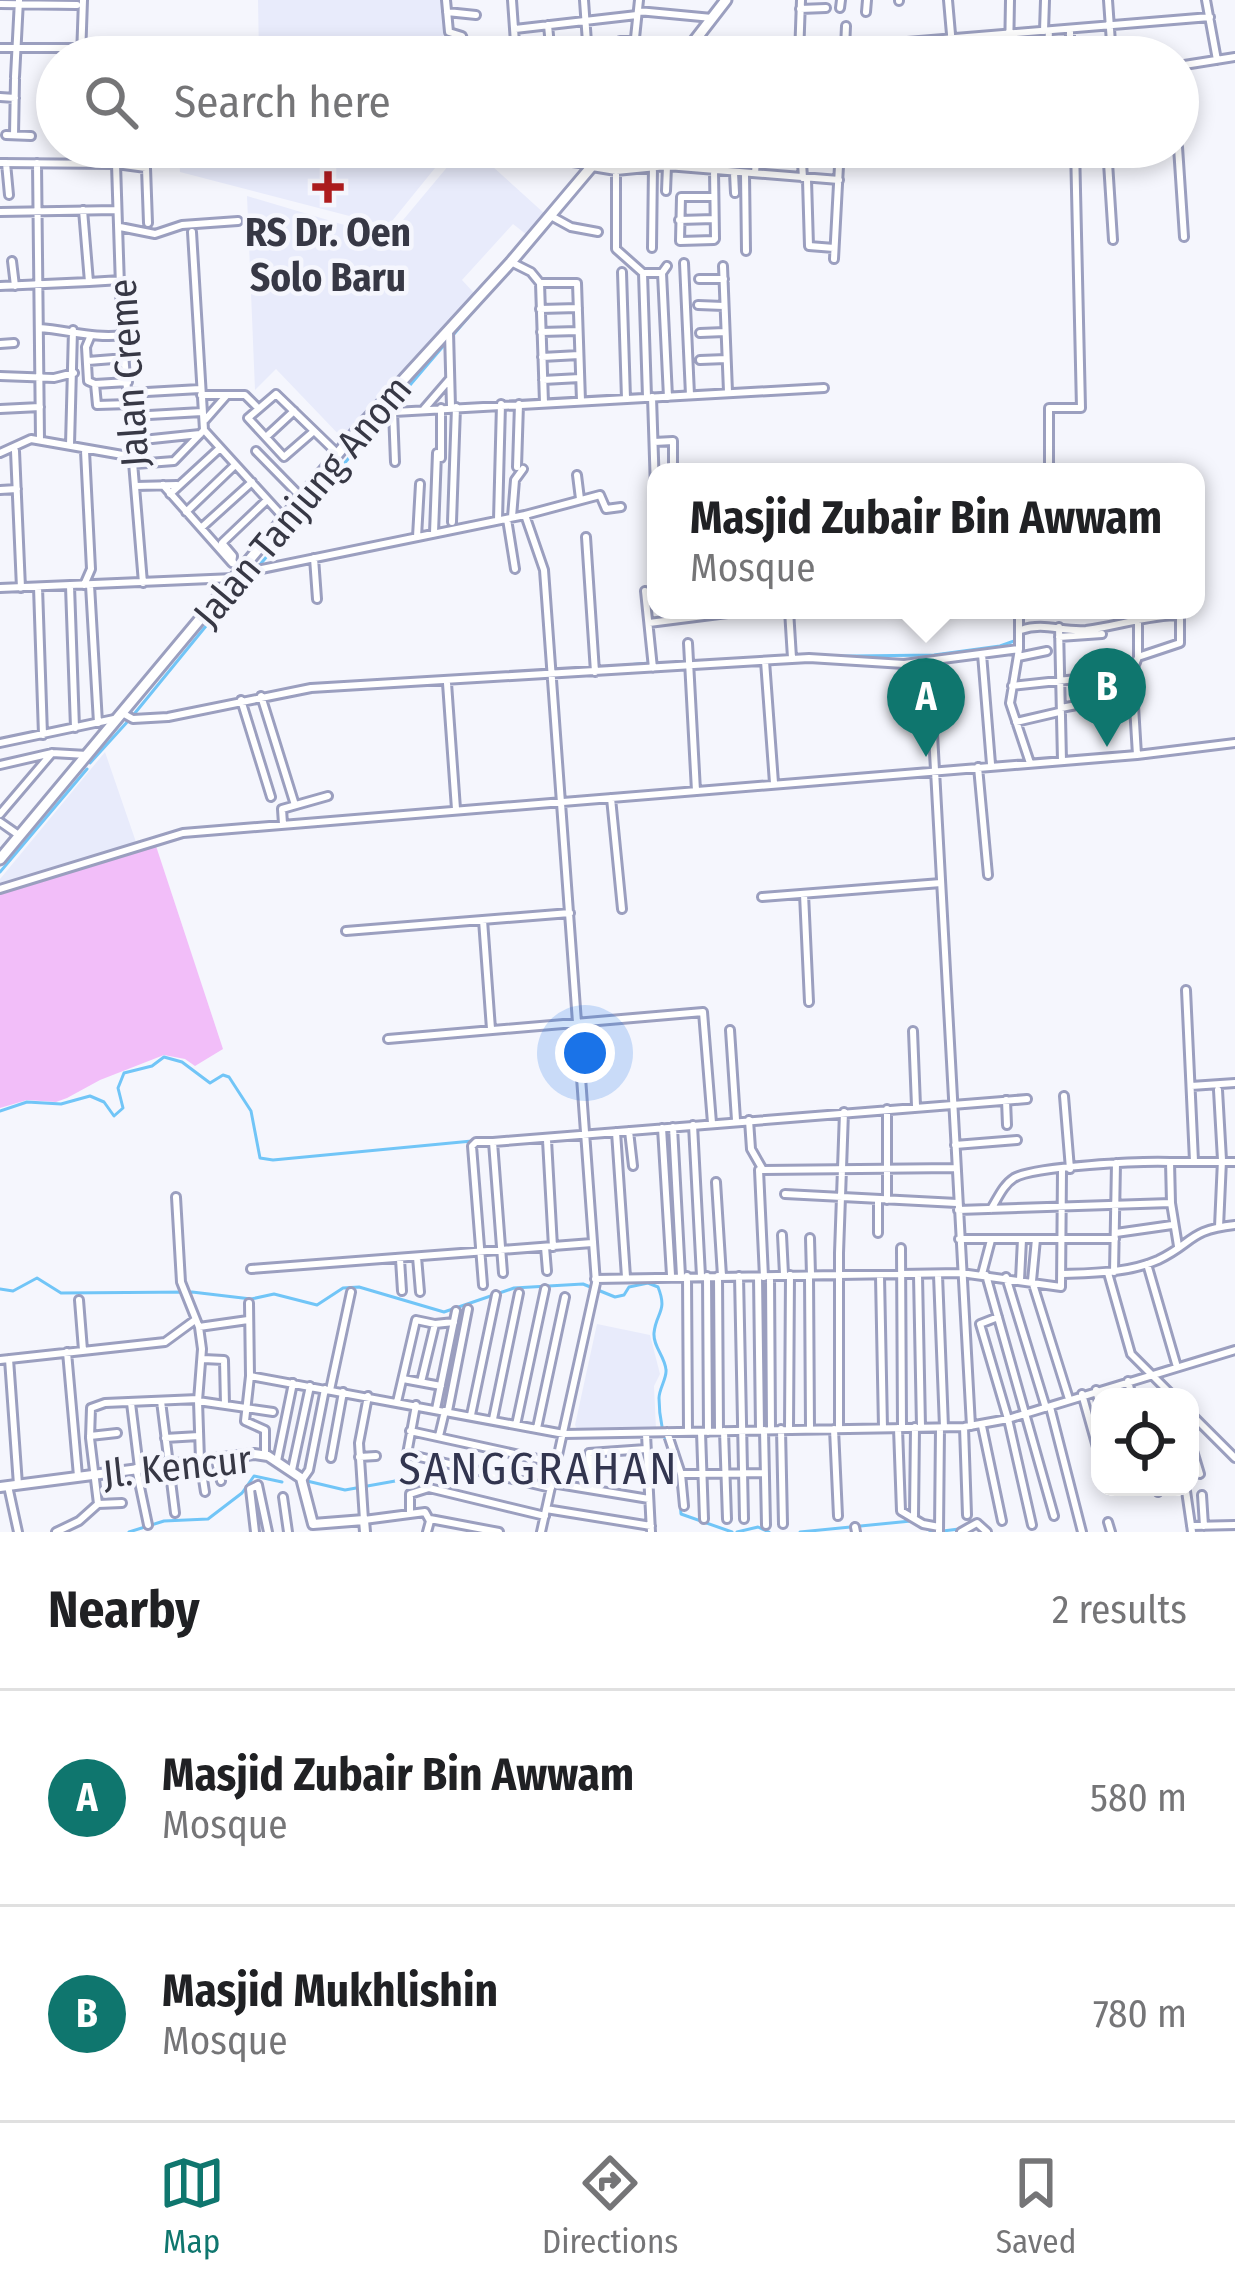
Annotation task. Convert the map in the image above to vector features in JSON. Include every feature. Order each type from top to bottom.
[{"type":"main road","points":[[698,36],[726,0]]},
{"type":"main road","name":"Jalan Tanjung Anom","points":[[0,859],[248,573],[285,519],[373,413],[590,168]]},
{"type":"street","points":[[446,0],[449,32],[462,36]]},
{"type":"street","points":[[512,0],[514,36]]},
{"type":"street","points":[[584,0],[587,36]]},
{"type":"street","points":[[635,36],[639,0]]},
{"type":"street","points":[[866,12],[867,0]]},
{"type":"street","points":[[948,0],[952,36]]},
{"type":"street","points":[[1009,34],[1010,0]]},
{"type":"street","points":[[1045,0],[1047,36]]},
{"type":"street","points":[[1108,0],[1111,36]]},
{"type":"street","points":[[1206,0],[1217,60]]},
{"type":"street","points":[[19,2],[10,135],[31,136]]},
{"type":"street","points":[[0,4],[80,2],[81,36]]},
{"type":"street","points":[[800,36],[801,4],[826,8]]},
{"type":"street","points":[[447,12],[476,15]]},
{"type":"street","points":[[514,29],[638,13],[712,18]]},
{"type":"street","points":[[990,36],[1210,17]]},
{"type":"street","points":[[548,24],[549,36]]},
{"type":"street","points":[[846,26],[846,36]]},
{"type":"street","points":[[1070,29],[1070,36]]},
{"type":"street","points":[[0,48],[36,48]]},
{"type":"street","points":[[1199,63],[1235,57]]},
{"type":"street","points":[[0,98],[15,98]]},
{"type":"street","points":[[9,195],[3,163],[36,163]]},
{"type":"street","points":[[37,168],[40,439]]},
{"type":"street","name":"Jalan Creme","points":[[116,168],[123,335],[143,583]]},
{"type":"street","points":[[146,168],[148,223]]},
{"type":"street","points":[[602,168],[638,168]]},
{"type":"street","points":[[652,248],[653,168]]},
{"type":"street","points":[[667,168],[667,191]]},
{"type":"street","points":[[690,168],[838,180]]},
{"type":"street","points":[[746,251],[752,168]]},
{"type":"street","points":[[804,168],[809,246],[834,248]]},
{"type":"street","points":[[834,259],[839,168]]},
{"type":"street","points":[[1049,463],[1049,408],[1081,407],[1075,168]]},
{"type":"street","points":[[1108,168],[1113,240]]},
{"type":"street","points":[[1179,168],[1184,237]]},
{"type":"street","points":[[713,170],[714,197],[714,240],[680,242],[682,196],[714,197]]},
{"type":"street","points":[[616,171],[616,249],[643,273],[654,463]]},
{"type":"street","points":[[734,173],[736,193]]},
{"type":"street","points":[[83,210],[88,282]]},
{"type":"street","points":[[0,212],[117,210]]},
{"type":"street","points":[[550,215],[571,227],[598,232]]},
{"type":"street","points":[[679,220],[714,219]]},
{"type":"street","points":[[120,226],[155,234],[182,225],[238,221]]},
{"type":"street","points":[[192,232],[202,429],[285,519]]},
{"type":"street","points":[[12,261],[15,286]]},
{"type":"street","points":[[511,262],[531,272],[540,283],[544,403]]},
{"type":"street","points":[[684,263],[690,395]]},
{"type":"street","points":[[724,266],[728,392]]},
{"type":"street","points":[[643,273],[665,269],[668,397]]},
{"type":"street","points":[[622,272],[626,398]]},
{"type":"street","points":[[699,279],[724,279]]},
{"type":"street","points":[[0,286],[121,280]]},
{"type":"street","points":[[540,283],[576,281],[581,401]]},
{"type":"street","points":[[698,305],[724,306]]},
{"type":"street","points":[[540,309],[578,308]]},
{"type":"street","points":[[39,328],[123,335]]},
{"type":"street","points":[[70,446],[73,330]]},
{"type":"street","points":[[449,330],[452,523]]},
{"type":"street","points":[[541,332],[578,331]]},
{"type":"street","points":[[700,333],[725,332]]},
{"type":"street","points":[[91,335],[86,346],[88,381],[128,382]]},
{"type":"street","points":[[0,344],[14,343]]},
{"type":"street","points":[[542,357],[579,355]]},
{"type":"street","points":[[88,361],[125,358]]},
{"type":"street","points":[[700,360],[726,359]]},
{"type":"street","points":[[0,376],[54,378],[75,373]]},
{"type":"street","points":[[543,380],[580,378]]},
{"type":"street","points":[[424,409],[449,380]]},
{"type":"street","points":[[94,384],[99,407],[130,404]]},
{"type":"street","points":[[373,413],[824,388]]},
{"type":"street","points":[[129,393],[245,395],[257,407]]},
{"type":"street","points":[[314,431],[290,456],[282,456],[248,420],[274,394],[294,411],[338,454]]},
{"type":"street","points":[[0,453],[23,440],[40,439],[135,460],[174,461],[227,395]]},
{"type":"street","points":[[506,519],[520,468],[519,403]]},
{"type":"street","points":[[501,404],[506,519],[514,569]]},
{"type":"street","points":[[0,409],[40,407]]},
{"type":"street","points":[[434,533],[439,456],[449,407]]},
{"type":"street","points":[[266,438],[294,411]]},
{"type":"street","points":[[131,416],[202,412]]},
{"type":"street","points":[[393,412],[395,462]]},
{"type":"street","points":[[133,440],[202,429]]},
{"type":"street","points":[[653,442],[673,441],[673,463]]},
{"type":"street","points":[[170,494],[220,448]]},
{"type":"street","points":[[15,451],[21,588]]},
{"type":"street","points":[[256,451],[302,498]]},
{"type":"street","points":[[85,452],[91,569],[87,585],[98,723]]},
{"type":"street","points":[[186,512],[236,465]]},
{"type":"street","points":[[577,475],[580,500]]},
{"type":"street","points":[[200,529],[252,482]]},
{"type":"street","points":[[136,486],[180,484]]},
{"type":"street","points":[[417,537],[421,484]]},
{"type":"street","points":[[163,485],[228,562],[248,573]]},
{"type":"street","points":[[0,490],[17,489]]},
{"type":"street","points":[[0,588],[143,583],[248,573],[600,495],[606,509],[621,507]]},
{"type":"street","points":[[219,546],[267,500]]},
{"type":"street","points":[[525,515],[547,580],[595,1283],[542,1532]]},
{"type":"street","points":[[586,536],[595,672]]},
{"type":"street","points":[[314,557],[317,599]]},
{"type":"street","points":[[70,586],[75,728]]},
{"type":"street","points":[[38,587],[43,735]]},
{"type":"street","points":[[645,591],[647,606]]},
{"type":"street","points":[[649,619],[653,668]]},
{"type":"street","points":[[649,622],[666,619]]},
{"type":"street","points":[[790,619],[792,656]]},
{"type":"street","points":[[1019,619],[1010,703],[1030,763]]},
{"type":"street","points":[[1021,630],[1040,625],[1086,630],[1134,619]]},
{"type":"street","points":[[1137,755],[1132,674],[1138,657],[1138,619]]},
{"type":"street","points":[[1138,657],[1180,643],[1180,619]]},
{"type":"street","points":[[1059,627],[1062,760]]},
{"type":"street","points":[[1059,638],[1102,634]]},
{"type":"street","points":[[688,643],[696,791]]},
{"type":"street","points":[[0,743],[122,719],[168,717],[311,688],[792,656],[904,664],[1047,651]]},
{"type":"street","points":[[982,654],[991,765]]},
{"type":"street","points":[[72,656],[94,655]]},
{"type":"street","points":[[765,661],[774,784]]},
{"type":"street","points":[[929,661],[964,1328],[967,1515]]},
{"type":"street","points":[[1012,686],[1132,674]]},
{"type":"street","points":[[447,683],[456,809]]},
{"type":"street","points":[[262,696],[295,805]]},
{"type":"street","points":[[1016,722],[1113,698]]},
{"type":"street","points":[[241,700],[272,797]]},
{"type":"street","points":[[0,889],[167,836],[1137,755],[1235,742]]},
{"type":"street","points":[[2,766],[52,753],[87,755]]},
{"type":"street","points":[[20,836],[0,818],[52,753]]},
{"type":"street","points":[[978,767],[988,875]]},
{"type":"street","points":[[283,824],[280,810],[328,796]]},
{"type":"street","points":[[610,798],[622,909]]},
{"type":"street","points":[[762,897],[941,883]]},
{"type":"street","points":[[804,894],[809,1002]]},
{"type":"street","points":[[346,931],[570,913]]},
{"type":"street","points":[[483,920],[491,1030]]},
{"type":"street","points":[[1186,990],[1194,1161]]},
{"type":"street","points":[[388,1039],[704,1012],[712,1123]]},
{"type":"street","points":[[730,1030],[736,1120]]},
{"type":"street","points":[[913,1031],[916,1106]]},
{"type":"street","points":[[1190,1087],[1235,1083]]},
{"type":"street","points":[[1218,1090],[1219,1227]]},
{"type":"street","points":[[595,1283],[626,1277],[961,1273],[1061,1288],[1064,1096]]},
{"type":"street","points":[[483,1285],[472,1146],[476,1142],[1027,1099]]},
{"type":"street","points":[[1006,1100],[1007,1125]]},
{"type":"street","points":[[878,1233],[889,1171],[886,1109]]},
{"type":"street","points":[[838,1516],[844,1112]]},
{"type":"street","points":[[749,1120],[759,1170],[764,1277],[766,1525]]},
{"type":"street","points":[[693,1125],[704,1276],[704,1519]]},
{"type":"street","points":[[673,1127],[684,1276],[688,1431]]},
{"type":"street","points":[[662,1129],[671,1276]]},
{"type":"street","points":[[629,1131],[633,1166]]},
{"type":"street","points":[[616,1132],[626,1277]]},
{"type":"street","points":[[547,1140],[547,1271]]},
{"type":"street","points":[[955,1145],[1017,1140]]},
{"type":"street","points":[[493,1142],[503,1273]]},
{"type":"street","points":[[1170,1162],[1172,1225],[1178,1246]]},
{"type":"street","points":[[992,1209],[1001,1191],[1017,1177],[1116,1163],[1235,1162]]},
{"type":"street","points":[[1116,1163],[1111,1273],[1131,1354],[1165,1388]]},
{"type":"street","points":[[759,1170],[956,1168]]},
{"type":"street","points":[[716,1182],[727,1519]]},
{"type":"street","points":[[785,1194],[992,1209],[1171,1203]]},
{"type":"street","points":[[176,1197],[185,1294],[197,1324],[202,1359],[198,1400],[205,1492]]},
{"type":"street","points":[[959,1240],[1116,1236],[1172,1225]]},
{"type":"street","points":[[1063,1274],[1111,1273],[1147,1264],[1200,1231],[1235,1225]]},
{"type":"street","points":[[782,1235],[787,1275],[783,1524]]},
{"type":"street","points":[[810,1238],[810,1428]]},
{"type":"street","points":[[1020,1280],[1022,1239]]},
{"type":"street","points":[[1036,1239],[1032,1281],[1069,1400]]},
{"type":"street","points":[[991,1240],[984,1275],[1054,1516]]},
{"type":"street","points":[[251,1269],[592,1243]]},
{"type":"street","points":[[901,1248],[901,1511],[939,1529],[938,1274]]},
{"type":"street","points":[[418,1257],[420,1292]]},
{"type":"street","points":[[400,1258],[403,1291]]},
{"type":"street","points":[[1147,1264],[1177,1367]]},
{"type":"street","points":[[880,1275],[883,1428]]},
{"type":"street","points":[[914,1516],[918,1275]]},
{"type":"street","points":[[739,1276],[744,1519]]},
{"type":"street","points":[[1006,1277],[1082,1532]]},
{"type":"street","points":[[516,1425],[545,1289]]},
{"type":"street","points":[[302,1480],[351,1292]]},
{"type":"street","points":[[493,1420],[520,1293]]},
{"type":"street","points":[[471,1416],[496,1295]]},
{"type":"street","points":[[537,1430],[565,1297]]},
{"type":"street","points":[[79,1300],[83,1349]]},
{"type":"street","points":[[249,1303],[246,1424],[266,1430],[266,1455]]},
{"type":"street","points":[[439,1437],[468,1309]]},
{"type":"street","points":[[443,1410],[440,1386],[456,1311]]},
{"type":"street","points":[[964,1328],[998,1318]]},
{"type":"street","points":[[18,1532],[9,1486],[4,1359],[165,1342],[197,1324],[250,1320]]},
{"type":"street","points":[[397,1402],[416,1320],[454,1322]]},
{"type":"street","points":[[421,1382],[435,1324]]},
{"type":"street","points":[[980,1324],[1032,1525]]},
{"type":"street","points":[[1104,1388],[1235,1350]]},
{"type":"street","points":[[67,1352],[78,1476]]},
{"type":"street","points":[[202,1359],[224,1360],[225,1405]]},
{"type":"street","points":[[250,1376],[564,1434],[982,1426],[1091,1391]]},
{"type":"street","points":[[403,1379],[440,1386]]},
{"type":"street","points":[[1128,1381],[1130,1388]]},
{"type":"street","points":[[278,1461],[293,1383]]},
{"type":"street","points":[[292,1470],[310,1386]]},
{"type":"street","points":[[331,1458],[343,1392]]},
{"type":"street","points":[[1082,1394],[1091,1426]]},
{"type":"street","points":[[365,1532],[359,1457],[368,1396]]},
{"type":"street","points":[[98,1504],[90,1436],[93,1406],[198,1400],[273,1412]]},
{"type":"street","points":[[160,1401],[175,1513]]},
{"type":"street","points":[[131,1402],[148,1525]]},
{"type":"street","points":[[416,1405],[408,1454],[551,1485],[649,1498]]},
{"type":"street","points":[[1199,1422],[1235,1458]]},
{"type":"street","points":[[982,1426],[1002,1521]]},
{"type":"street","points":[[410,1431],[556,1463]]},
{"type":"street","points":[[410,1512],[410,1494],[429,1488],[651,1529],[649,1432]]},
{"type":"street","points":[[666,1432],[681,1474],[684,1506]]},
{"type":"street","points":[[90,1436],[116,1433]]},
{"type":"street","points":[[165,1438],[199,1436]]},
{"type":"street","points":[[590,1489],[590,1453],[646,1449]]},
{"type":"street","name":"Jl. Kencur","points":[[9,1486],[266,1455],[302,1480],[314,1528]]},
{"type":"street","points":[[359,1457],[376,1456]]},
{"type":"street","points":[[215,1458],[221,1481]]},
{"type":"street","points":[[681,1474],[765,1472]]},
{"type":"street","points":[[255,1532],[250,1489],[258,1485],[268,1532]]},
{"type":"street","points":[[1187,1496],[1191,1529],[1235,1525]]},
{"type":"street","points":[[1202,1496],[1204,1526]]},
{"type":"street","points":[[283,1497],[288,1532]]},
{"type":"street","points":[[56,1532],[79,1521],[98,1504],[122,1503]]},
{"type":"street","points":[[314,1528],[425,1512],[430,1519],[499,1532]]},
{"type":"street","points":[[427,1532],[430,1519]]},
{"type":"street","points":[[1108,1522],[1111,1532]]},
{"type":"street","points":[[961,1532],[977,1523],[987,1532]]},
{"type":"shaded area","points":[[258,0],[445,0],[448,36],[259,36]]},
{"type":"shaded area","points":[[180,168],[435,168],[388,226],[180,172]]},
{"type":"shaded area","points":[[446,168],[494,168],[545,214],[527,235],[513,224],[462,280],[475,294],[344,440],[276,369],[255,390],[247,196],[388,238]]},
{"type":"shaded area","points":[[105,752],[137,845],[0,887],[0,879]]},
{"type":"shaded area","points":[[156,846],[223,1049],[195,1066],[164,1055],[56,1102],[27,1100],[0,1108],[0,894]]},
{"type":"shaded area","points":[[597,1324],[650,1335],[660,1374],[654,1386],[656,1429],[578,1431],[575,1425]]},
{"type":"waterway","points":[[454,334],[482,301]]},
{"type":"waterway","points":[[393,405],[445,344]]},
{"type":"waterway","points":[[338,471],[385,415]]},
{"type":"waterway","points":[[258,567],[330,481]]},
{"type":"waterway","points":[[243,582],[251,574]]},
{"type":"waterway","points":[[135,713],[206,626]]},
{"type":"waterway","points":[[770,657],[934,655],[1017,640]]},
{"type":"waterway","points":[[605,667],[649,663]]},
{"type":"waterway","points":[[318,685],[548,671]]},
{"type":"waterway","points":[[159,715],[296,688]]},
{"type":"waterway","points":[[133,715],[149,715]]},
{"type":"waterway","points":[[90,763],[129,720]]},
{"type":"waterway","points":[[0,872],[87,769]]},
{"type":"waterway","points":[[0,1111],[27,1102],[61,1104],[90,1096],[104,1102],[114,1116],[123,1108],[118,1088],[124,1073],[152,1066],[164,1057],[182,1062],[210,1083],[223,1075],[229,1077],[251,1111],[260,1158],[472,1141]]},
{"type":"waterway","points":[[0,1289],[13,1291],[37,1278],[61,1293],[192,1292],[251,1299],[274,1294],[317,1305],[343,1288],[359,1287],[444,1312],[514,1288],[583,1284],[615,1297],[624,1295],[629,1287],[648,1283],[658,1287],[662,1302],[654,1338],[666,1370],[659,1405],[672,1455]]},
{"type":"waterway","points":[[129,1532],[164,1521],[208,1519],[242,1493],[254,1476],[282,1482]]},
{"type":"waterway","points":[[307,1481],[345,1490],[412,1478]]},
{"type":"waterway","points":[[679,1487],[681,1514],[732,1532]]},
{"type":"waterway","points":[[800,1532],[911,1521]]},
{"type":"waterway","points":[[919,1525],[933,1532]]},
{"type":"waterway","points":[[737,1532],[758,1527],[769,1532]]},
{"type":"waterway","points":[[943,1531],[959,1529]]},
{"type":"place","name":"RS Dr. Oen Solo Baru","points":[[328,187]]},
{"type":"place","name":"Masjid Mukhlishin","points":[[1107,747]]},
{"type":"place","name":"Masjid Zubair Bin Awwam","points":[[926,757]]},
{"type":"district","name":"SANGGRAHAN","points":[[539,1468]]}]
